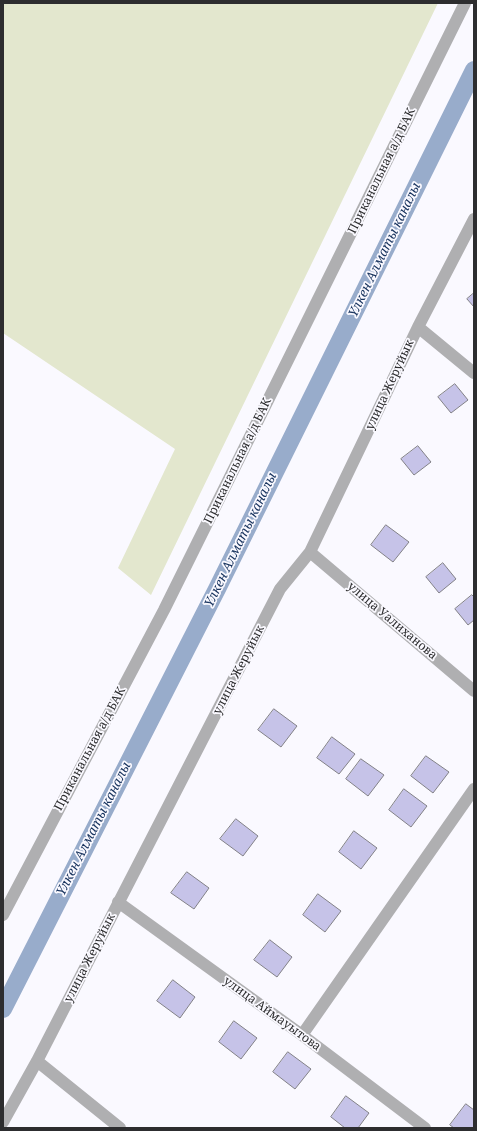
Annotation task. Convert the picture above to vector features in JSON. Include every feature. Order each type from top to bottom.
[{"type":"street","name":"Приканальная а/д БАК","points":[[3,915],[164,610],[464,3]]},
{"type":"street","name":"улица Жеруйык","points":[[3,1122],[37,1061],[280,589],[310,552],[418,327],[474,219]]},
{"type":"street","points":[[418,327],[474,373]]},
{"type":"street","name":"улица Уалиханова","points":[[310,552],[474,690]]},
{"type":"street","points":[[302,1035],[474,789]]},
{"type":"street","name":"улица Аймауытова","points":[[118,902],[302,1035],[426,1128]]},
{"type":"street","points":[[37,1061],[120,1128]]},
{"type":"green space","points":[[3,3],[438,3],[151,595],[118,568],[175,449],[3,333]]},
{"type":"building","points":[[474,293],[474,307],[467,299]]},
{"type":"building","points":[[455,384],[468,400],[451,413],[438,397]]},
{"type":"building","points":[[418,446],[431,462],[414,475],[401,459]]},
{"type":"building","points":[[386,525],[409,542],[393,562],[371,545]]},
{"type":"building","points":[[443,563],[456,579],[439,593],[426,577]]},
{"type":"building","points":[[472,595],[474,597],[474,620],[468,625],[455,609]]},
{"type":"building","points":[[274,709],[297,726],[281,747],[258,730]]},
{"type":"building","points":[[332,737],[355,754],[339,774],[317,758]]},
{"type":"building","points":[[426,756],[449,772],[433,793],[411,776]]},
{"type":"building","points":[[361,759],[384,775],[368,796],[346,779]]},
{"type":"building","points":[[404,789],[427,806],[411,827],[389,810]]},
{"type":"building","points":[[236,819],[258,836],[243,856],[220,839]]},
{"type":"building","points":[[354,831],[377,848],[361,869],[339,852]]},
{"type":"building","points":[[187,872],[209,888],[194,909],[171,893]]},
{"type":"building","points":[[318,894],[341,911],[325,932],[303,915]]},
{"type":"building","points":[[270,940],[292,957],[277,977],[254,960]]},
{"type":"building","points":[[173,980],[195,997],[180,1018],[157,1001]]},
{"type":"building","points":[[234,1021],[257,1038],[241,1059],[219,1042]]},
{"type":"building","points":[[288,1052],[311,1069],[295,1089],[273,1072]]},
{"type":"building","points":[[346,1096],[369,1113],[358,1128],[345,1128],[331,1117]]},
{"type":"building","points":[[466,1104],[474,1110],[474,1128],[454,1128],[450,1125]]},
{"type":"waterway","name":"Үлкен Алматы каналы","points":[[3,1009],[217,589],[474,70]]}]
